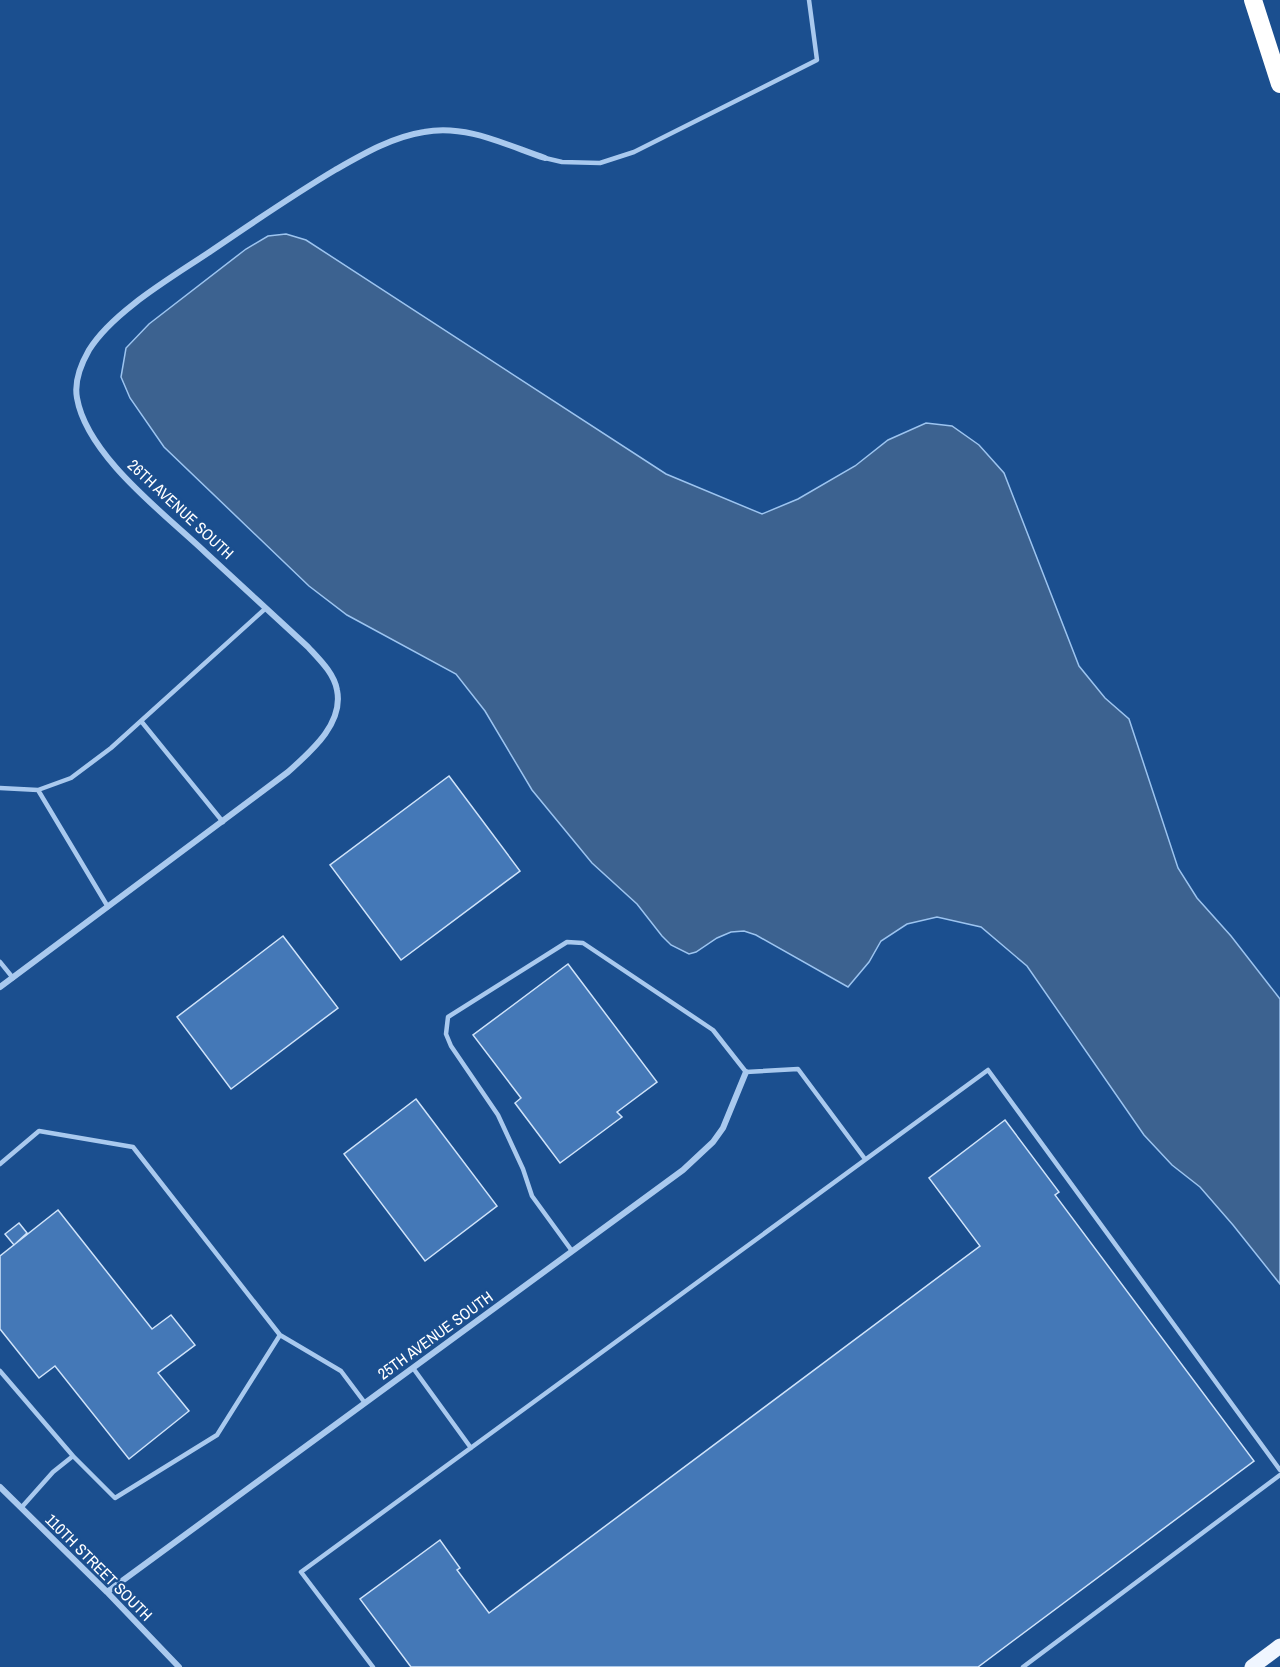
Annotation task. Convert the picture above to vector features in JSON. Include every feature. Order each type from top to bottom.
[{"type":"highway","points":[[1253,0],[1280,84]]},
{"type":"main road","points":[[1251,1667],[1280,1646]]},
{"type":"street","name":"26TH AVENUE SOUTH","points":[[0,987],[288,772],[324,737],[333,720],[338,702],[337,689],[331,674],[320,660],[124,477],[98,444],[84,419],[77,398],[78,374],[90,349],[107,328],[130,308],[184,269],[315,182],[396,140],[427,131],[460,131],[477,134],[545,158]]},
{"type":"street","name":"25TH AVENUE SOUTH","points":[[107,1592],[683,1170],[713,1142],[730,1115],[746,1072]]},
{"type":"street","name":"110TH STREET SOUTH","points":[[0,1486],[179,1667]]},
{"type":"lane","points":[[545,158],[562,162],[600,163],[634,152],[817,60],[809,0]]},
{"type":"lane","points":[[0,788],[38,790],[71,778],[111,748],[266,608]]},
{"type":"lane","points":[[141,721],[223,822]]},
{"type":"lane","points":[[38,790],[108,907]]},
{"type":"lane","points":[[573,1251],[532,1196],[523,1169],[498,1115],[451,1046],[446,1034],[448,1017],[567,942],[583,944],[713,1030],[746,1072],[798,1069],[865,1159]]},
{"type":"lane","points":[[0,962],[13,978]]},
{"type":"lane","points":[[373,1667],[302,1572],[988,1070],[1280,1470]]},
{"type":"lane","points":[[0,1164],[39,1131],[133,1147],[280,1335],[341,1371],[365,1403]]},
{"type":"lane","points":[[0,1371],[74,1456],[115,1498],[217,1435],[280,1335]]},
{"type":"lane","points":[[413,1368],[471,1448]]},
{"type":"lane","points":[[21,1508],[53,1472],[74,1456]]},
{"type":"lane","points":[[1023,1667],[1280,1475]]},
{"type":"water","points":[[286,234],[306,240],[666,474],[762,514],[798,499],[855,466],[888,440],[926,423],[952,426],[979,445],[1004,473],[1079,666],[1105,698],[1129,719],[1178,868],[1197,898],[1231,936],[1280,999],[1280,1284],[1200,1187],[1172,1165],[1144,1135],[1027,966],[981,927],[937,917],[907,924],[881,941],[869,962],[848,987],[756,935],[744,931],[731,932],[689,954],[671,945],[637,904],[592,863],[532,790],[485,711],[456,674],[347,615],[309,586],[164,447],[130,398],[121,377],[126,348],[149,324],[246,249],[268,236]]},
{"type":"building","points":[[449,776],[520,871],[401,960],[330,865]]},
{"type":"building","points":[[283,936],[338,1008],[231,1089],[177,1017]]},
{"type":"building","points":[[568,964],[657,1082],[617,1112],[622,1117],[560,1163],[515,1103],[521,1098],[473,1035]]},
{"type":"building","points":[[416,1099],[497,1206],[425,1261],[344,1154]]},
{"type":"building","points":[[1005,1120],[1059,1192],[1055,1195],[1254,1461],[978,1667],[411,1667],[360,1599],[440,1540],[460,1568],[457,1570],[489,1613],[980,1246],[929,1178]]},
{"type":"building","points":[[58,1210],[152,1329],[171,1315],[195,1345],[158,1373],[189,1411],[129,1459],[55,1366],[39,1378],[0,1329],[0,1256]]},
{"type":"building","points":[[19,1223],[27,1233],[14,1245],[5,1234]]}]
